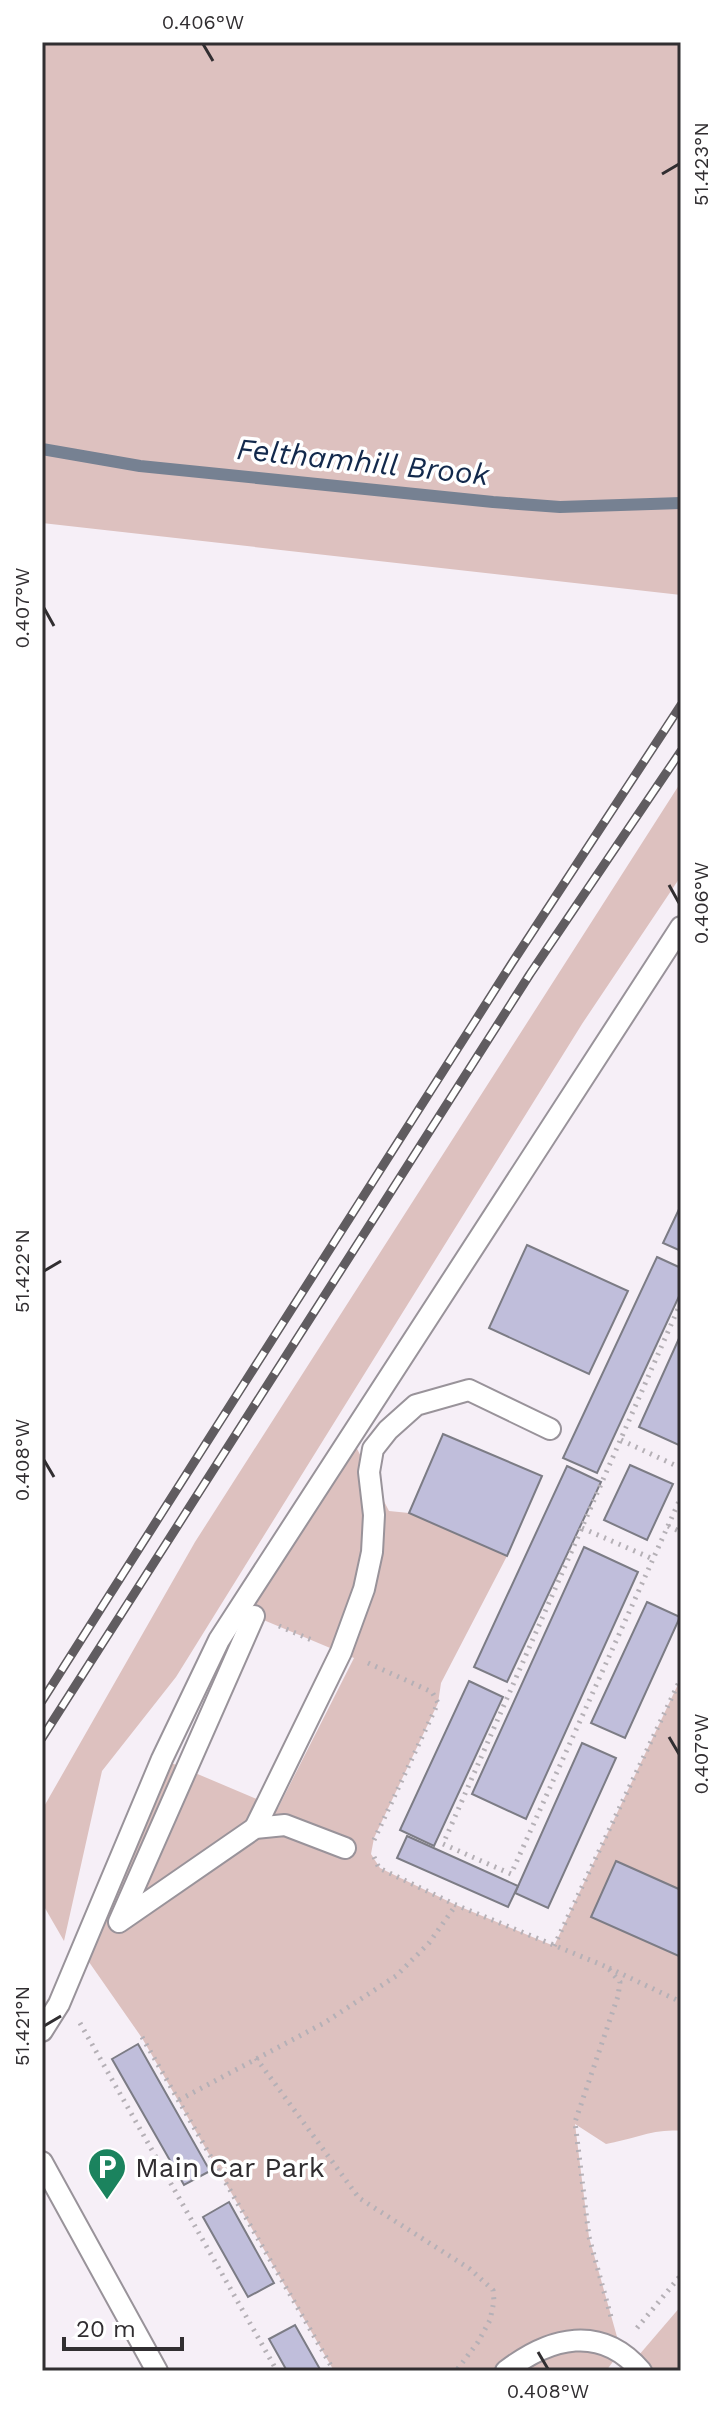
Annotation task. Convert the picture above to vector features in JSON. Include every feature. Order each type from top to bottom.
[{"type":"lane","points":[[42,2031],[63,1993],[162,1759],[219,1640],[681,927]]},
{"type":"lane","points":[[388,1382],[416,1405]]},
{"type":"lane","points":[[255,1828],[341,1652],[364,1589],[372,1552],[374,1515],[369,1472],[373,1449],[388,1430],[416,1405],[469,1390],[550,1429]]},
{"type":"lane","points":[[351,1437],[369,1472]]},
{"type":"lane","points":[[254,1616],[119,1922],[255,1828],[285,1825],[345,1848]]},
{"type":"lane","points":[[42,2162],[157,2371]]},
{"type":"lane","points":[[506,2371],[553,2343],[578,2340],[599,2342],[621,2351],[641,2371]]},
{"type":"path","points":[[681,1302],[443,1844],[511,1874],[681,1497]]},
{"type":"path","points":[[621,1440],[681,1468]]},
{"type":"path","points":[[668,1526],[681,1532]]},
{"type":"path","points":[[582,1528],[653,1559]]},
{"type":"path","points":[[254,1616],[432,1692],[438,1703],[374,1838],[371,1854],[379,1868],[456,1905],[607,1967],[681,2002]]},
{"type":"path","points":[[554,1946],[681,1678]]},
{"type":"path","points":[[179,2100],[324,2023],[396,1976],[429,1943],[456,1905]]},
{"type":"path","points":[[607,1967],[620,1982],[618,1996],[575,2122],[589,2237],[621,2351]]},
{"type":"path","points":[[63,1993],[277,2371]]},
{"type":"path","points":[[142,2037],[334,2371]]},
{"type":"path","points":[[256,2058],[359,2198],[470,2269],[493,2290],[490,2320],[456,2371]]},
{"type":"path","points":[[621,2351],[658,2300],[681,2275]]},
{"type":"shaded area","points":[[42,42],[681,42],[681,595],[42,523]]},
{"type":"shaded area","points":[[681,782],[681,876],[582,1024],[176,1677],[102,1771],[64,1941],[42,1903],[42,1810],[195,1542]]},
{"type":"shaded area","points":[[351,1437],[389,1511],[409,1513],[507,1556],[441,1683],[438,1703],[374,1838],[371,1854],[380,1868],[456,1905],[554,1946],[681,1678],[681,2131],[652,2133],[606,2144],[575,2124],[589,2237],[621,2351],[606,2371],[334,2371],[142,2038],[82,1952],[162,1759],[278,1808],[354,1658],[254,1616],[237,1612]]},
{"type":"shaded area","points":[[681,2306],[681,2371],[627,2371],[633,2362]]},
{"type":"building","points":[[681,1205],[681,1251],[663,1243]]},
{"type":"building","points":[[527,1245],[628,1291],[589,1374],[489,1328]]},
{"type":"building","points":[[657,1257],[681,1268],[681,1292],[597,1473],[563,1458]]},
{"type":"building","points":[[681,1334],[681,1446],[639,1427]]},
{"type":"building","points":[[443,1434],[542,1476],[507,1556],[409,1513]]},
{"type":"building","points":[[630,1465],[673,1484],[647,1540],[604,1520]]},
{"type":"building","points":[[567,1466],[601,1482],[507,1682],[474,1667]]},
{"type":"building","points":[[584,1547],[638,1572],[526,1819],[472,1794]]},
{"type":"building","points":[[647,1602],[680,1617],[625,1738],[591,1723]]},
{"type":"building","points":[[469,1681],[503,1697],[434,1846],[400,1830]]},
{"type":"building","points":[[582,1743],[616,1758],[548,1908],[515,1893]]},
{"type":"building","points":[[407,1836],[518,1886],[508,1907],[397,1858]]},
{"type":"building","points":[[616,1861],[681,1890],[681,1957],[591,1917]]},
{"type":"building","points":[[138,2044],[210,2171],[184,2185],[112,2059]]},
{"type":"building","points":[[229,2202],[274,2283],[248,2297],[203,2217]]},
{"type":"building","points":[[295,2325],[321,2371],[287,2371],[269,2339]]},
{"type":"waterway","name":"Felthamhill Brook","points":[[42,449],[140,466],[493,502],[560,507],[681,503]]},
{"type":"railway","points":[[42,1701],[512,963],[681,705]]},
{"type":"railway","points":[[42,1738],[530,974],[681,751]]},
{"type":"place","name":"Main Car Park","points":[[107,2201]]}]
